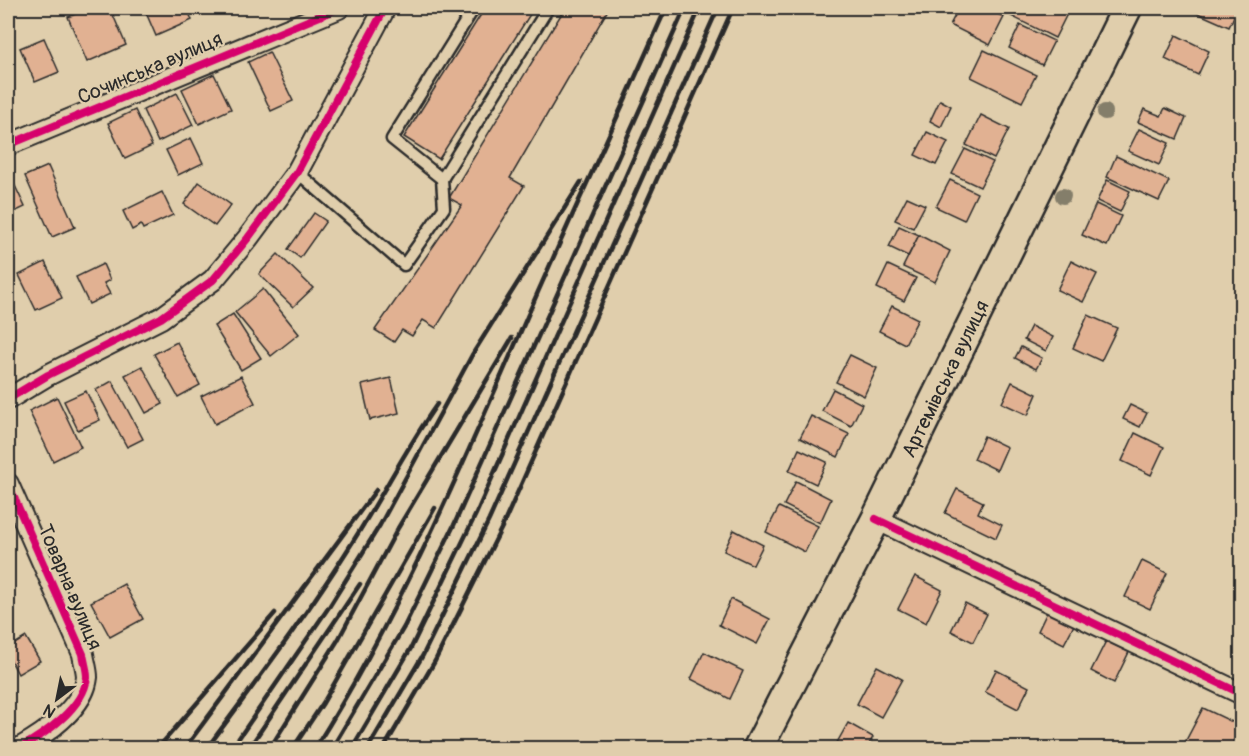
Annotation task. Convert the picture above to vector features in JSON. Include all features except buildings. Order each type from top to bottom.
[{"type":"main road","name":"Артемівська вулиця","points":[[758,748],[876,519],[1127,8]]},
{"type":"street","name":"Сочинська вулиця","points":[[8,145],[339,8]]},
{"type":"street","points":[[8,399],[48,375],[161,318],[213,280],[248,238],[297,172],[385,8]]},
{"type":"street","name":"Товарна вулиця","points":[[8,484],[83,654],[87,678],[80,696],[62,718],[43,735],[20,748]]},
{"type":"street","points":[[876,519],[1242,694]]},
{"type":"lane","points":[[442,179],[392,139],[474,8]]},
{"type":"lane","points":[[297,172],[404,265],[444,208],[442,179],[548,8]]},
{"type":"railway","points":[[315,748],[377,640],[433,529],[666,8]]},
{"type":"railway","points":[[332,748],[404,627],[454,525],[685,8]]},
{"type":"railway","points":[[352,748],[411,648],[476,514],[700,8]]},
{"type":"railway","points":[[368,748],[423,655],[489,520],[718,8]]},
{"type":"railway","points":[[384,748],[435,661],[503,525],[733,8]]},
{"type":"railway","points":[[232,748],[329,607],[380,525],[472,355],[581,182]]},
{"type":"railway","points":[[270,748],[338,640],[398,528],[512,338]]},
{"type":"railway","points":[[207,748],[311,605],[437,404]]},
{"type":"railway","points":[[185,748],[376,490]]},
{"type":"railway","points":[[293,748],[323,703],[435,508]]},
{"type":"railway","points":[[249,748],[360,584]]},
{"type":"railway","points":[[158,748],[275,613]]},
{"type":"cycle path","points":[[8,145],[339,8]]},
{"type":"cycle path","points":[[8,399],[48,375],[161,318],[213,280],[248,238],[297,172],[385,8]]},
{"type":"cycle path","points":[[8,484],[83,654],[87,671],[84,688],[71,710],[51,728],[20,748]]},
{"type":"cycle path","points":[[876,519],[1242,694]]}]
